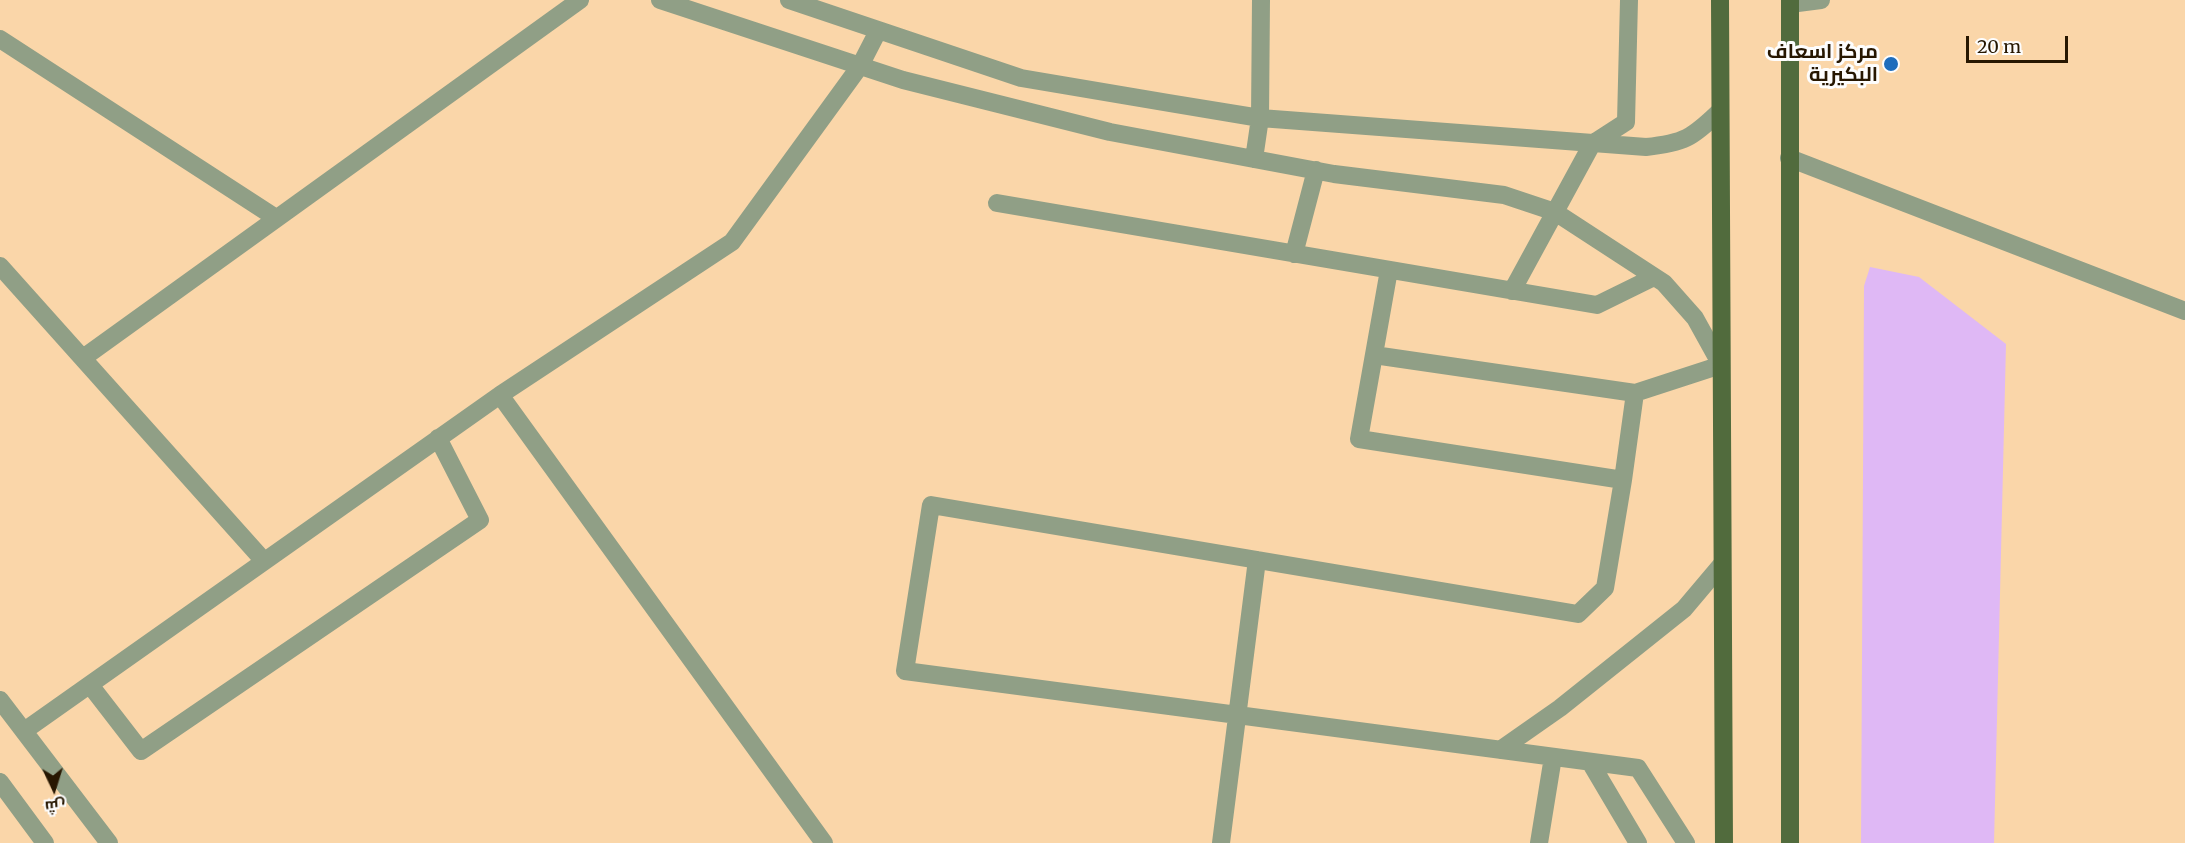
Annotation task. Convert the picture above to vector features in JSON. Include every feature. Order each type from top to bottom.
[{"type":"main road","points":[[1720,0],[1724,843]]},
{"type":"main road","points":[[1790,2],[1790,843]]},
{"type":"street","points":[[83,358],[580,0]]},
{"type":"street","points":[[660,0],[903,80],[1110,132],[1316,170],[1504,195],[1555,212],[1664,283],[1695,318],[1721,365],[1635,393],[1374,356]]},
{"type":"street","points":[[789,0],[1021,78],[1260,118],[1646,147],[1676,144],[1697,133],[1719,112]]},
{"type":"street","points":[[1254,159],[1260,118],[1261,0]]},
{"type":"street","points":[[1512,291],[1592,144],[1626,122],[1629,0]]},
{"type":"street","points":[[1790,2],[1821,0]]},
{"type":"street","points":[[24,731],[501,394],[732,242],[860,66],[878,31]]},
{"type":"street","points":[[0,39],[276,218]]},
{"type":"street","points":[[1789,158],[2185,311]]},
{"type":"street","points":[[1294,254],[1316,170]]},
{"type":"street","points":[[997,204],[1597,305],[1654,277]]},
{"type":"street","points":[[0,266],[264,561]]},
{"type":"street","points":[[1389,270],[1359,439],[1623,480]]},
{"type":"street","points":[[1635,393],[1605,588],[1578,614],[931,505],[906,671],[1638,768],[1686,843]]},
{"type":"street","points":[[501,394],[824,843]]},
{"type":"street","points":[[90,685],[141,751],[480,520],[438,438]]},
{"type":"street","points":[[1221,843],[1257,560]]},
{"type":"street","points":[[1500,750],[1560,708],[1684,609],[1722,564]]},
{"type":"street","points":[[0,700],[109,843]]},
{"type":"street","points":[[1539,843],[1553,757]]},
{"type":"street","points":[[1590,762],[1638,843]]},
{"type":"street","points":[[0,782],[45,843]]},
{"type":"shaded area","points":[[1870,267],[1919,277],[2006,344],[1994,843],[1861,843],[1864,286]]},
{"type":"place","name":"مركز اسعاف البكيرية","points":[[1891,64]]}]
